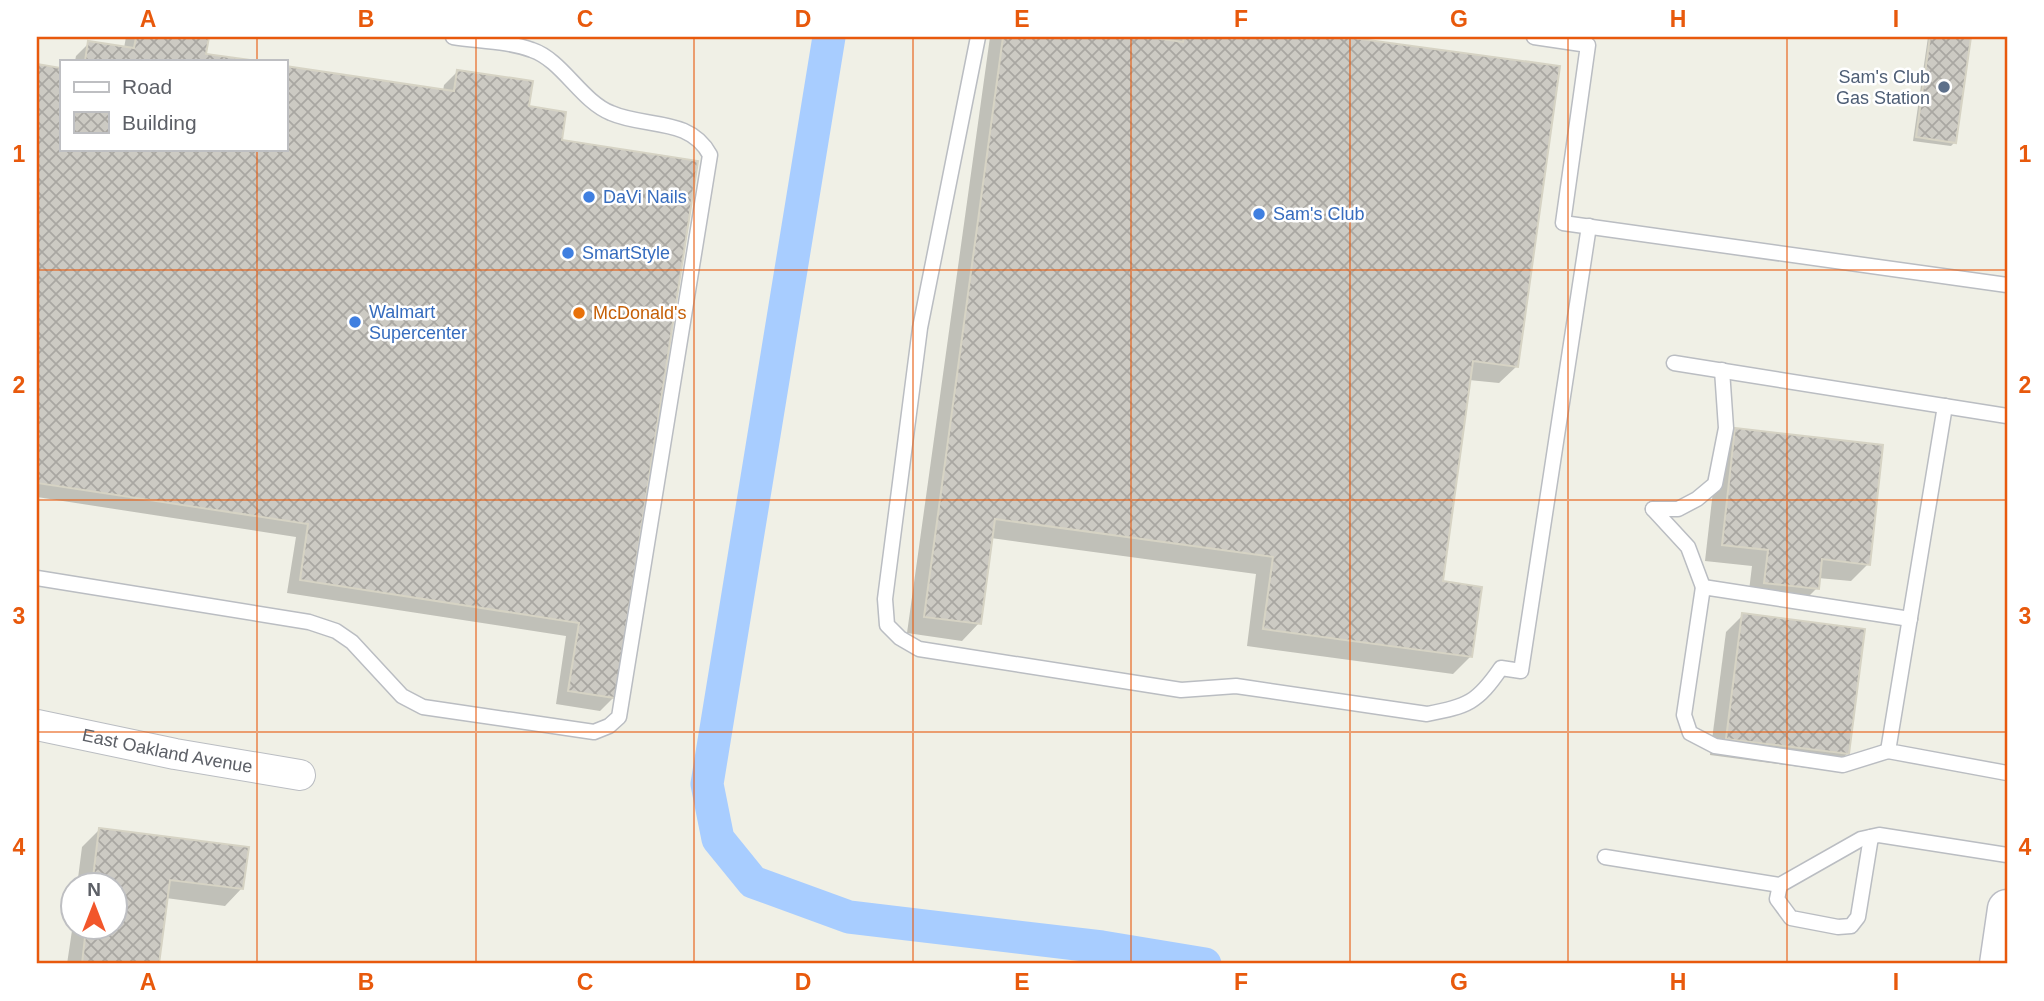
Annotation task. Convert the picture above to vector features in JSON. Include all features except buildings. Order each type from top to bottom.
[{"type":"main road","points":[[1999,964],[2007,909]]},
{"type":"street","name":"East Oakland Avenue","points":[[37,725],[175,754],[300,775]]},
{"type":"lane","points":[[37,578],[309,622],[336,631],[352,642],[402,696],[423,707],[594,732],[619,718],[710,155],[693,134],[673,126],[612,114],[600,107],[550,61],[535,51],[453,37]]},
{"type":"lane","points":[[978,37],[920,328],[885,598],[887,625],[900,638],[919,649],[1181,690],[1236,686],[1427,714],[1457,708],[1484,693],[1501,668],[1521,671],[1588,226]]},
{"type":"lane","points":[[1534,37],[1588,45],[1563,223],[2007,285]]},
{"type":"lane","points":[[1674,363],[2007,416]]},
{"type":"lane","points":[[1722,370],[1726,428],[1715,484],[1697,499],[1678,509],[1653,509],[1688,547],[1703,587],[1684,715],[1690,733],[1715,746],[1843,765],[1888,751],[2007,773]]},
{"type":"lane","points":[[1888,751],[1945,406]]},
{"type":"lane","points":[[1703,587],[1910,619]]},
{"type":"lane","points":[[1605,857],[1780,885],[1861,839],[1879,835],[2007,855]]},
{"type":"lane","points":[[1780,885],[1777,899],[1791,918],[1838,927],[1851,926],[1858,917],[1871,837]]},
{"type":"waterway","points":[[829,37],[707,784],[718,839],[753,882],[849,917],[1102,947],[1205,964]]},
{"type":"place","name":"Sam's Club Gas Station","points":[[1944,87]]},
{"type":"place","name":"DaVi Nails","points":[[589,197]]},
{"type":"place","name":"Sam's Club","points":[[1259,214]]},
{"type":"place","name":"SmartStyle","points":[[568,253]]},
{"type":"place","name":"McDonald's","points":[[579,313]]},
{"type":"place","name":"Walmart Supercenter","points":[[355,322]]}]
